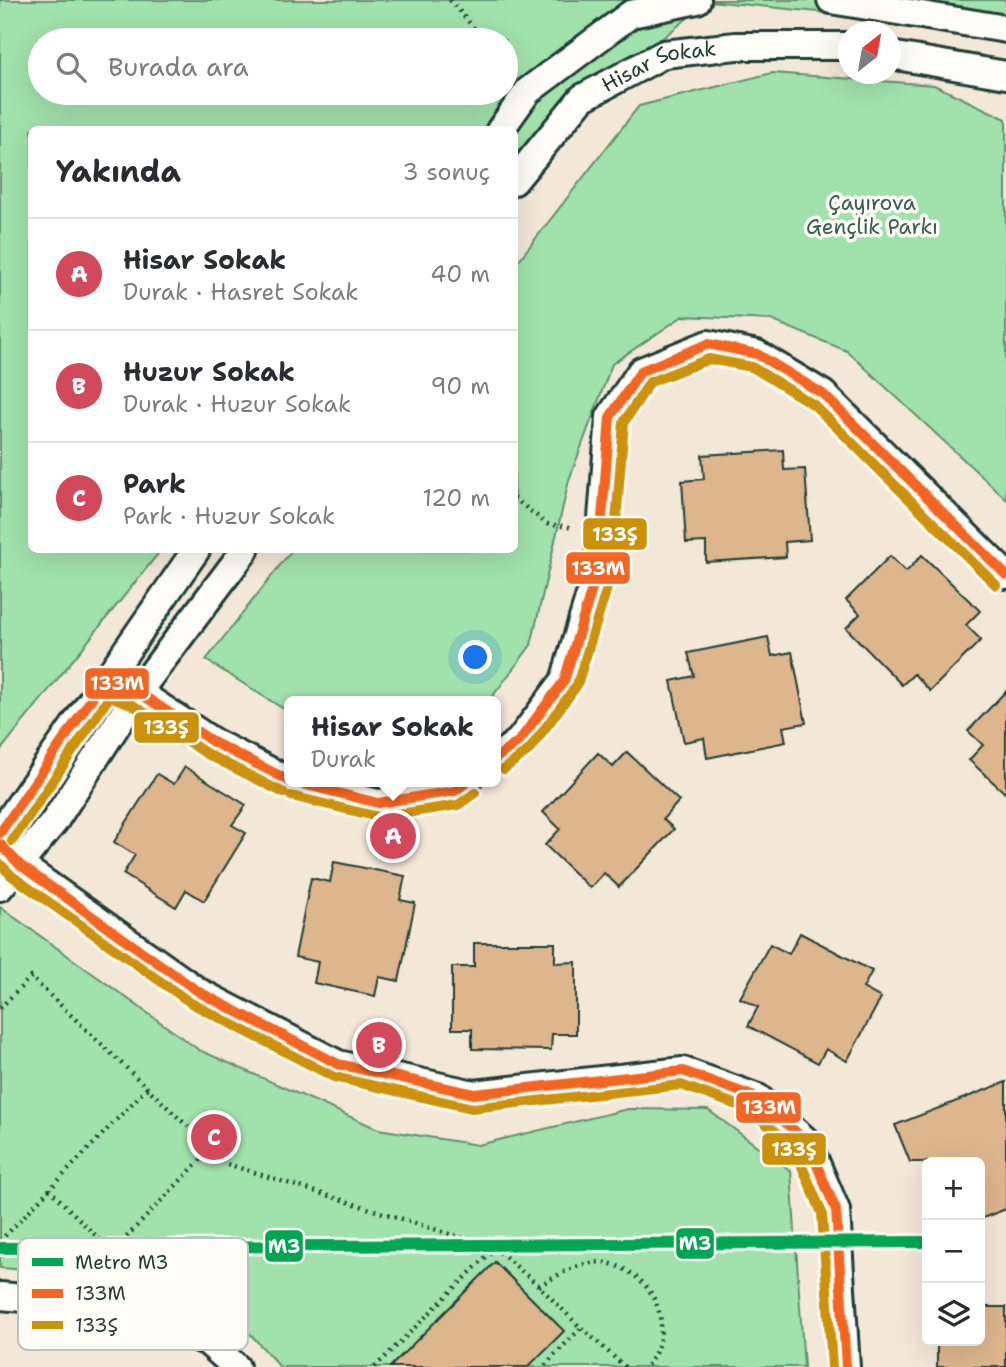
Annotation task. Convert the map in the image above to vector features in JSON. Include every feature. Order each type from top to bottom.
[{"type":"street","name":"Hisar Sokak","points":[[518,105],[528,91],[631,14],[697,0]]},
{"type":"street","points":[[831,0],[1006,29]]},
{"type":"street","name":"Hisar Sokak","points":[[518,176],[582,98],[664,54],[736,46],[838,46]]},
{"type":"street","points":[[901,57],[1006,75]]},
{"type":"street","name":"Hisar Sokak","points":[[503,126],[518,105]]},
{"type":"street","points":[[501,754],[519,741],[564,681],[598,569],[610,416],[640,371],[708,344],[757,354],[823,394],[1006,575]]},
{"type":"street","points":[[0,833],[194,553]]},
{"type":"street","points":[[0,887],[54,822],[138,692],[243,553]]},
{"type":"street","points":[[105,679],[138,692],[213,742],[284,777]]},
{"type":"street","points":[[315,787],[378,803],[455,791],[460,787]]},
{"type":"street","points":[[0,844],[20,865],[199,992],[338,1064],[474,1094],[683,1071],[758,1098],[807,1142],[836,1210],[846,1367]]},
{"type":"street","points":[[0,1296],[18,1298]]},
{"type":"street","points":[[217,1350],[236,1367]]},
{"type":"path","points":[[450,0],[474,28]]},
{"type":"path","points":[[518,501],[547,524]]},
{"type":"path","points":[[0,1008],[31,977],[227,1164],[495,1248],[540,1286],[581,1328],[625,1367]]},
{"type":"path","points":[[0,1241],[146,1088]]},
{"type":"path","points":[[126,1238],[211,1150]]},
{"type":"path","points":[[49,1189],[98,1238]]},
{"type":"path","points":[[375,1367],[495,1248]]},
{"type":"path","points":[[540,1286],[566,1270],[590,1264],[611,1264],[636,1279],[659,1305],[663,1334],[653,1358],[646,1367]]},
{"type":"path","points":[[543,1367],[581,1328]]},
{"type":"green space","points":[[0,0],[1006,0],[1006,31],[709,1],[518,154],[518,126],[28,126],[28,553],[159,553],[0,751]]},
{"type":"green space","name":"Çayırova Gençlik Parkı","points":[[772,73],[838,78],[838,84],[901,83],[934,85],[1006,119],[1006,499],[847,351],[771,320],[683,316],[612,364],[569,480],[531,645],[493,696],[284,696],[284,709],[206,660],[290,553],[518,553],[518,261],[639,106]]},
{"type":"green space","points":[[0,907],[199,1050],[378,1129],[478,1145],[628,1109],[708,1110],[791,1171],[804,1367],[280,1367],[248,1332],[248,1238],[18,1238],[18,1269],[0,1268]]},
{"type":"building","points":[[783,450],[784,470],[805,469],[810,540],[785,542],[786,557],[706,562],[706,542],[686,543],[682,481],[704,479],[702,455]]},
{"type":"building","points":[[922,555],[980,611],[966,625],[981,640],[930,691],[914,674],[902,685],[846,628],[860,614],[846,600],[890,556],[906,572]]},
{"type":"building","points":[[768,637],[772,656],[792,652],[806,723],[783,727],[786,742],[707,758],[704,738],[684,742],[671,681],[694,676],[688,653]]},
{"type":"building","points":[[1006,691],[1006,794],[969,760],[983,745],[968,731]]},
{"type":"building","points":[[627,752],[679,801],[663,819],[674,829],[619,887],[604,873],[590,888],[545,845],[560,829],[543,812],[598,753],[613,767]]},
{"type":"building","points":[[185,767],[246,805],[232,825],[246,833],[204,901],[186,890],[176,907],[123,874],[135,855],[114,842],[157,774],[174,784]]},
{"type":"building","points":[[334,862],[405,876],[400,900],[415,903],[399,981],[379,977],[375,996],[314,983],[318,962],[295,957],[311,878],[330,882]]},
{"type":"building","points":[[800,933],[872,971],[863,988],[881,998],[847,1061],[826,1049],[818,1063],[748,1026],[758,1007],[740,998],[770,944],[789,954]]},
{"type":"building","points":[[474,943],[555,943],[555,963],[576,962],[576,1034],[552,1034],[551,1050],[472,1049],[472,1029],[452,1029],[452,967],[474,967]]},
{"type":"building","points":[[1006,1082],[1006,1209],[985,1217],[985,1157],[922,1157],[922,1162],[910,1162],[895,1125]]},
{"type":"building","points":[[495,1262],[564,1331],[528,1367],[390,1367]]},
{"type":"building","points":[[985,1307],[1006,1307],[1006,1367],[937,1367],[937,1346],[985,1346]]},
{"type":"metro line","name":"M3","points":[[248,1246],[922,1242]]},
{"type":"metro line","name":"M3","points":[[0,1248],[18,1248]]},
{"type":"transit line","name":"133M","points":[[501,754],[519,741],[564,681],[598,569],[610,417],[641,371],[708,344],[757,354],[823,394],[1006,575]]},
{"type":"transit line","name":"133Ş","points":[[504,769],[529,750],[577,685],[612,572],[624,422],[650,382],[709,359],[752,367],[814,405],[996,585]]},
{"type":"transit line","name":"133M","points":[[0,833],[105,679],[138,692],[213,742],[284,778]]},
{"type":"transit line","name":"133Ş","points":[[12,841],[110,696],[131,704],[207,754],[284,793]]},
{"type":"transit line","name":"133M","points":[[314,787],[378,803],[455,791],[460,787]]},
{"type":"transit line","name":"133Ş","points":[[291,796],[379,817],[458,805],[475,793]]},
{"type":"transit line","name":"133M","points":[[0,844],[20,865],[199,992],[338,1064],[474,1094],[683,1071],[758,1098],[807,1142],[836,1210],[846,1367]]},
{"type":"transit line","name":"133Ş","points":[[0,864],[12,876],[191,1003],[334,1077],[472,1108],[681,1085],[751,1110],[795,1150],[822,1213],[832,1367]]},
{"type":"place","name":"Hisar Sokak","points":[[393,836]]},
{"type":"place","name":"Huzur Sokak","points":[[379,1045]]},
{"type":"place","name":"Park","points":[[214,1137]]}]
